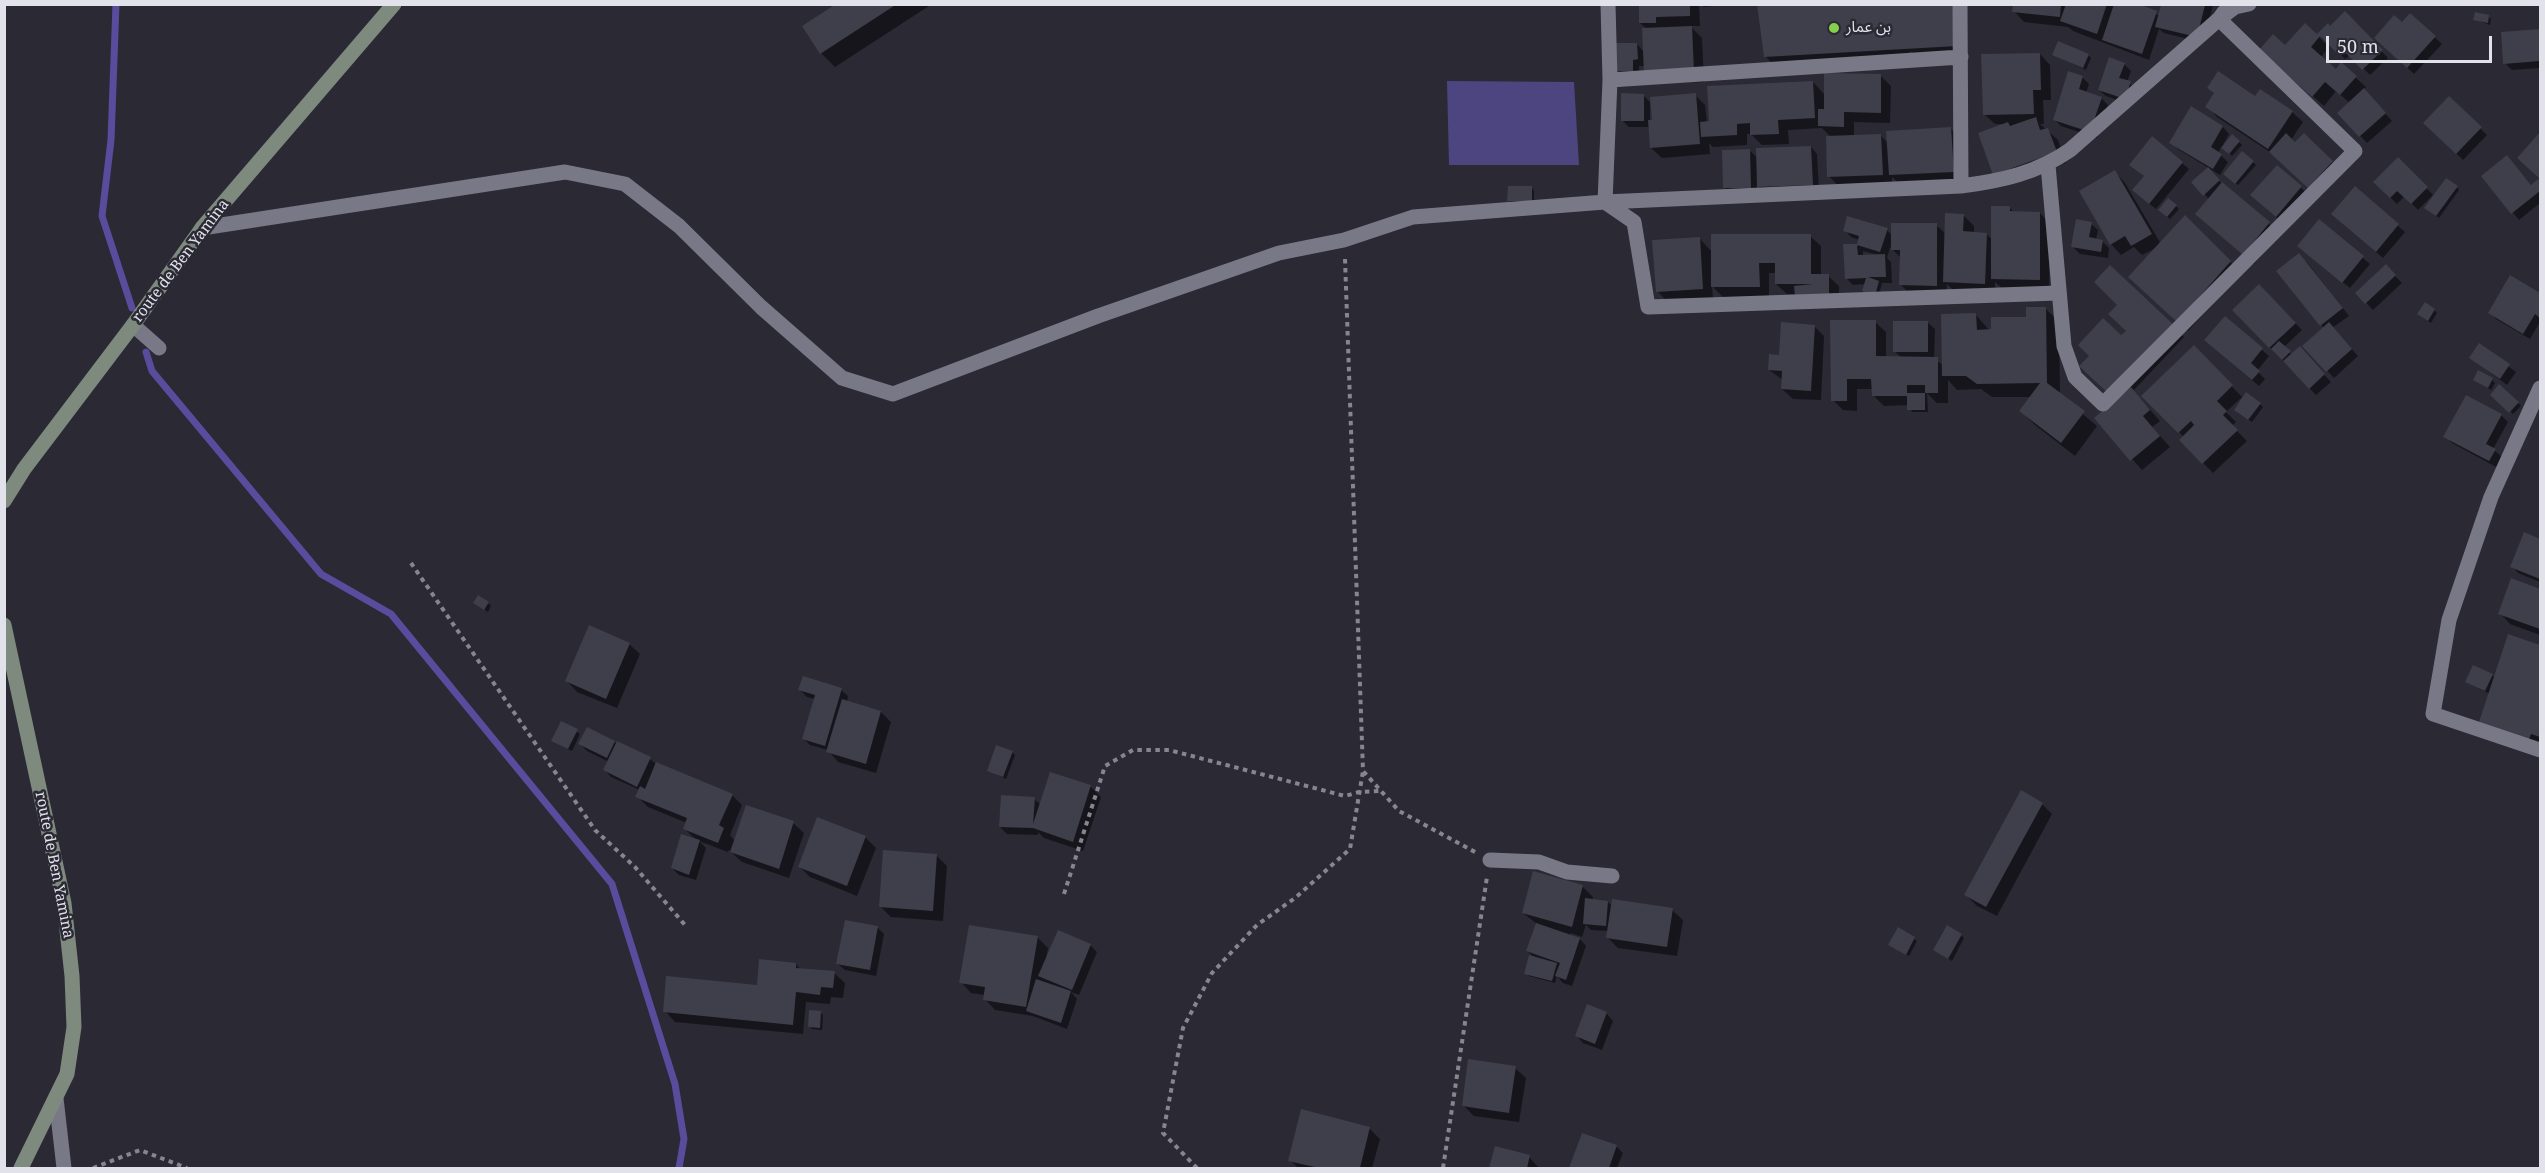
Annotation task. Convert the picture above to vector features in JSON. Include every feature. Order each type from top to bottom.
[{"type":"street","name":"route de Ben Yamina","points":[[4,501],[24,469],[133,325],[202,228],[394,4]]},
{"type":"street","points":[[1605,202],[1610,80],[1608,4]]},
{"type":"street","points":[[1960,4],[1961,186]]},
{"type":"street","points":[[2219,19],[2231,4]]},
{"type":"street","points":[[202,228],[565,172],[625,184],[679,226],[761,307],[842,378],[893,394],[1098,316],[1279,253],[1344,240],[1413,217],[1605,202],[1961,186],[2015,176],[2048,165],[2070,150],[2219,19],[2235,7],[2249,4]]},
{"type":"street","points":[[2048,165],[2064,346],[2075,377],[2103,405],[2355,151],[2219,19]]},
{"type":"street","points":[[1610,80],[1961,57]]},
{"type":"street","points":[[1605,202],[1634,222],[1648,307],[2058,293]]},
{"type":"street","points":[[133,325],[159,348]]},
{"type":"street","points":[[2541,388],[2491,497],[2449,620],[2433,714],[2541,750]]},
{"type":"street","name":"route de Ben Yamina","points":[[4,625],[64,903],[72,976],[74,1028],[67,1074],[21,1168]]},
{"type":"street","points":[[1490,860],[1539,862],[1568,872],[1612,876]]},
{"type":"street","points":[[56,1098],[64,1168]]},
{"type":"path","points":[[1197,1168],[1163,1133],[1183,1028],[1212,973],[1257,925],[1295,898],[1350,849],[1363,771],[1344,240]]},
{"type":"path","points":[[411,563],[595,830],[634,867],[685,925]]},
{"type":"path","points":[[1064,894],[1105,766],[1133,750],[1169,750],[1345,796],[1359,792],[1381,791]]},
{"type":"path","points":[[1363,771],[1399,812],[1490,860],[1443,1168]]},
{"type":"path","points":[[93,1168],[140,1150],[187,1168]]},
{"type":"shaded area","points":[[1447,81],[1574,82],[1579,165],[1449,165]]},
{"type":"building","points":[[836,4],[897,4],[820,54],[802,26]]},
{"type":"building","points":[[1639,4],[1690,4],[1690,16],[1656,17],[1656,23],[1639,23]]},
{"type":"building","name":"بن عمار","points":[[1757,4],[1956,4],[1957,46],[1764,57]]},
{"type":"building","points":[[2013,4],[2061,4],[2060,17],[2012,12]]},
{"type":"building","points":[[2066,4],[2107,4],[2097,34],[2060,21]]},
{"type":"building","points":[[2114,4],[2139,4],[2157,11],[2142,54],[2102,40]]},
{"type":"building","points":[[2161,5],[2205,5],[2197,37],[2155,27]]},
{"type":"building","points":[[2345,11],[2383,50],[2362,70],[2342,49],[2338,54],[2320,36],[2311,47],[2336,69],[2341,62],[2357,76],[2340,95],[2325,82],[2312,97],[2259,50],[2273,34],[2285,45],[2305,23],[2317,34],[2328,23],[2330,26]]},
{"type":"building","points":[[2475,12],[2489,15],[2488,23],[2473,20]]},
{"type":"building","points":[[2410,13],[2436,36],[2407,68],[2374,38],[2394,15],[2402,22]]},
{"type":"building","points":[[1692,26],[1694,72],[1644,74],[1642,28]]},
{"type":"building","points":[[2540,29],[2540,61],[2503,64],[2501,32]]},
{"type":"building","points":[[2058,41],[2089,54],[2083,68],[2052,55]]},
{"type":"building","points":[[1615,43],[1637,43],[1638,59],[1633,60],[1633,71],[1617,71]]},
{"type":"building","points":[[2040,53],[2041,90],[2033,90],[2034,114],[1983,115],[1981,54]]},
{"type":"building","points":[[2109,57],[2125,63],[2119,78],[2131,81],[2125,99],[2098,90]]},
{"type":"building","points":[[2068,71],[2083,76],[2079,89],[2102,97],[2090,132],[2053,120]]},
{"type":"building","points":[[2218,71],[2255,96],[2260,89],[2293,111],[2268,149],[2205,107],[2214,93],[2207,88]]},
{"type":"building","points":[[1824,73],[1881,74],[1881,113],[1844,112],[1844,127],[1818,126],[1818,109],[1824,109]]},
{"type":"building","points":[[1813,81],[1815,118],[1778,120],[1779,134],[1750,135],[1750,123],[1737,124],[1737,135],[1701,137],[1700,122],[1709,121],[1707,86]]},
{"type":"building","points":[[2364,88],[2386,113],[2359,137],[2337,113]]},
{"type":"building","points":[[1621,93],[1644,94],[1644,121],[1621,121]]},
{"type":"building","points":[[1696,93],[1700,144],[1650,148],[1648,120],[1652,120],[1650,97]]},
{"type":"building","points":[[2449,96],[2482,127],[2456,154],[2423,123]]},
{"type":"building","points":[[2191,106],[2223,126],[2211,147],[2222,154],[2213,169],[2169,143]]},
{"type":"building","points":[[2036,117],[2040,130],[2048,128],[2057,152],[1993,175],[1978,133],[2008,122],[2010,126]]},
{"type":"building","points":[[1951,127],[1954,172],[1889,175],[1886,131]]},
{"type":"building","points":[[2540,132],[2540,179],[2517,158]]},
{"type":"building","points":[[2286,133],[2295,142],[2304,133],[2333,161],[2308,188],[2269,152]]},
{"type":"building","points":[[1881,134],[1883,175],[1827,177],[1826,136]]},
{"type":"building","points":[[2232,134],[2240,141],[2229,154],[2221,148]]},
{"type":"building","points":[[2152,136],[2183,162],[2149,204],[2132,190],[2144,176],[2129,165]]},
{"type":"building","points":[[1811,146],[1813,185],[1757,187],[1756,148]]},
{"type":"building","points":[[1750,149],[1751,188],[1723,188],[1722,150]]},
{"type":"building","points":[[2242,151],[2254,161],[2235,184],[2223,174]]},
{"type":"building","points":[[2507,155],[2531,185],[2538,179],[2540,182],[2540,191],[2511,214],[2481,176]]},
{"type":"building","points":[[2398,157],[2428,187],[2411,204],[2397,191],[2390,198],[2373,182]]},
{"type":"building","points":[[2277,165],[2302,186],[2276,217],[2250,195]]},
{"type":"building","points":[[2208,167],[2220,180],[2203,196],[2191,182]]},
{"type":"building","points":[[2115,170],[2152,234],[2131,246],[2125,236],[2110,245],[2079,191]]},
{"type":"building","points":[[2446,178],[2458,186],[2436,216],[2424,208]]},
{"type":"building","points":[[2222,182],[2270,222],[2243,255],[2195,214]]},
{"type":"building","points":[[1508,186],[1532,186],[1532,201],[1507,201]]},
{"type":"building","points":[[2355,186],[2399,224],[2376,252],[2331,214]]},
{"type":"building","points":[[2168,198],[2177,205],[2167,217],[2158,210]]},
{"type":"building","points":[[1991,206],[2010,206],[2010,211],[2040,212],[2040,280],[1991,279]]},
{"type":"building","points":[[1945,213],[1964,214],[1963,231],[1987,233],[1985,284],[1943,282]]},
{"type":"building","points":[[2185,215],[2231,261],[2177,322],[2128,277]]},
{"type":"building","points":[[1847,216],[1888,228],[1880,252],[1857,245],[1858,255],[1885,254],[1886,277],[1868,277],[1879,281],[1875,296],[1862,291],[1866,278],[1845,279],[1843,244],[1857,244],[1859,236],[1843,231]]},
{"type":"building","points":[[2076,219],[2092,222],[2089,237],[2103,240],[2101,252],[2071,247]]},
{"type":"building","points":[[2319,219],[2364,256],[2342,283],[2297,246]]},
{"type":"building","points":[[1891,223],[1937,223],[1937,286],[1899,285],[1900,250],[1891,250]]},
{"type":"building","points":[[1711,234],[1811,234],[1811,274],[1829,274],[1829,295],[1795,296],[1794,286],[1813,284],[1775,284],[1775,263],[1759,263],[1760,287],[1711,287]]},
{"type":"building","points":[[1700,237],[1703,289],[1656,292],[1652,240]]},
{"type":"building","points":[[2299,253],[2343,308],[2320,326],[2276,271]]},
{"type":"building","points":[[2386,264],[2396,275],[2365,304],[2355,293]]},
{"type":"building","points":[[2110,265],[2175,326],[2110,395],[2079,366],[2089,356],[2078,345],[2103,318],[2121,335],[2126,331],[2108,314],[2117,305],[2094,282]]},
{"type":"building","points":[[2510,275],[2540,293],[2540,318],[2535,314],[2523,334],[2488,313]]},
{"type":"building","points":[[2259,284],[2296,323],[2269,348],[2232,310]]},
{"type":"building","points":[[2425,302],[2435,309],[2428,321],[2417,314]]},
{"type":"building","points":[[2026,307],[2046,307],[2047,383],[2085,411],[2061,443],[2019,411],[2040,383],[1977,384],[1966,376],[1942,376],[1941,314],[1976,313],[1977,330],[1991,329],[1991,317],[2026,317]]},
{"type":"building","points":[[2225,316],[2263,348],[2251,363],[2260,371],[2252,380],[2204,340]]},
{"type":"building","points":[[1830,320],[1876,320],[1876,356],[1938,357],[1938,393],[1925,393],[1925,410],[1907,410],[1907,396],[1872,396],[1871,379],[1847,379],[1847,401],[1831,401]],"holes":[[[1907,385],[1925,385],[1925,393],[1907,393]]]},
{"type":"building","points":[[1893,321],[1928,321],[1928,352],[1893,352]]},
{"type":"building","points":[[1781,322],[1815,325],[1811,391],[1781,389],[1782,371],[1768,370],[1769,354],[1779,355]]},
{"type":"building","points":[[2329,322],[2352,349],[2326,372],[2302,346]]},
{"type":"building","points":[[2279,341],[2291,351],[2282,360],[2271,349]]},
{"type":"building","points":[[2479,343],[2510,364],[2500,379],[2469,358]]},
{"type":"building","points":[[2194,345],[2233,385],[2217,401],[2227,411],[2223,415],[2238,430],[2202,464],[2179,440],[2194,425],[2191,421],[2178,433],[2141,396]]},
{"type":"building","points":[[2300,346],[2325,374],[2309,389],[2283,361]]},
{"type":"building","points":[[2478,370],[2493,378],[2488,388],[2473,380]]},
{"type":"building","points":[[2499,384],[2519,402],[2509,413],[2490,395]]},
{"type":"building","points":[[2131,387],[2150,410],[2143,416],[2160,436],[2130,461],[2094,418]]},
{"type":"building","points":[[2246,392],[2261,403],[2248,420],[2234,410]]},
{"type":"building","points":[[2466,395],[2502,414],[2486,444],[2496,449],[2489,461],[2443,437]]},
{"type":"building","points":[[2524,532],[2540,539],[2540,579],[2510,567]]},
{"type":"building","points":[[2511,578],[2540,589],[2540,629],[2498,614]]},
{"type":"building","points":[[478,595],[489,602],[484,610],[473,603]]},
{"type":"building","points":[[589,625],[630,643],[606,699],[565,681]]},
{"type":"building","points":[[2508,634],[2540,645],[2540,737],[2531,734],[2528,742],[2478,725]]},
{"type":"building","points":[[2473,665],[2493,674],[2485,691],[2465,682]]},
{"type":"building","points":[[803,676],[842,688],[825,746],[802,739],[815,695],[798,690]]},
{"type":"building","points":[[842,699],[881,711],[866,764],[826,752]]},
{"type":"building","points":[[561,721],[578,729],[568,749],[551,741]]},
{"type":"building","points":[[587,727],[615,741],[607,758],[578,744]]},
{"type":"building","points":[[617,741],[651,757],[637,787],[603,770]]},
{"type":"building","points":[[996,745],[1013,751],[1003,777],[987,771]]},
{"type":"building","points":[[656,762],[733,794],[719,825],[724,828],[718,843],[683,829],[687,818],[635,797],[640,786],[645,789]]},
{"type":"building","points":[[1050,772],[1091,785],[1073,842],[1033,828],[999,827],[1001,795],[1035,797],[1033,824]]},
{"type":"building","points":[[2021,790],[2043,803],[1986,907],[1964,895]]},
{"type":"building","points":[[746,805],[794,821],[779,869],[730,852]]},
{"type":"building","points":[[817,817],[866,836],[847,886],[798,867]]},
{"type":"building","points":[[681,834],[700,840],[689,875],[671,868]]},
{"type":"building","points":[[883,850],[937,854],[933,911],[879,907]]},
{"type":"building","points":[[1533,871],[1583,885],[1572,927],[1522,913]]},
{"type":"building","points":[[1585,898],[1608,901],[1606,926],[1583,924]]},
{"type":"building","points":[[1612,899],[1673,908],[1667,947],[1606,938]]},
{"type":"building","points":[[845,920],[878,926],[870,970],[836,964]]},
{"type":"building","points":[[1536,923],[1580,938],[1566,980],[1555,976],[1560,963],[1526,951]]},
{"type":"building","points":[[969,925],[1038,936],[1026,1007],[983,1000],[985,987],[959,983]]},
{"type":"building","points":[[1947,925],[1962,934],[1948,959],[1933,950]]},
{"type":"building","points":[[1898,927],[1915,937],[1906,955],[1888,945]]},
{"type":"building","points":[[1058,930],[1091,944],[1072,990],[1038,976]]},
{"type":"building","points":[[1529,955],[1557,963],[1552,981],[1524,974]]},
{"type":"building","points":[[759,959],[796,963],[796,968],[835,971],[833,988],[821,987],[820,995],[796,992],[793,1025],[663,1012],[666,976],[757,985]]},
{"type":"building","points":[[1036,979],[1071,991],[1061,1023],[1026,1011]]},
{"type":"building","points":[[1587,1004],[1607,1012],[1595,1044],[1575,1036]]},
{"type":"building","points":[[809,1010],[821,1011],[820,1028],[808,1027]]},
{"type":"building","points":[[1468,1059],[1516,1066],[1509,1113],[1462,1106]]},
{"type":"building","points":[[1301,1109],[1370,1127],[1360,1168],[1319,1168],[1288,1161]]},
{"type":"building","points":[[1582,1133],[1617,1145],[1609,1168],[1569,1168]]},
{"type":"building","points":[[1495,1146],[1530,1155],[1527,1168],[1489,1168]]},
{"type":"waterway","points":[[116,4],[111,140],[102,216],[132,308]]},
{"type":"waterway","points":[[146,352],[152,371],[321,574],[391,614],[612,884],[675,1084],[684,1139],[679,1168]]},
{"type":"place","name":"بن عمار","points":[[1834,28]]}]
